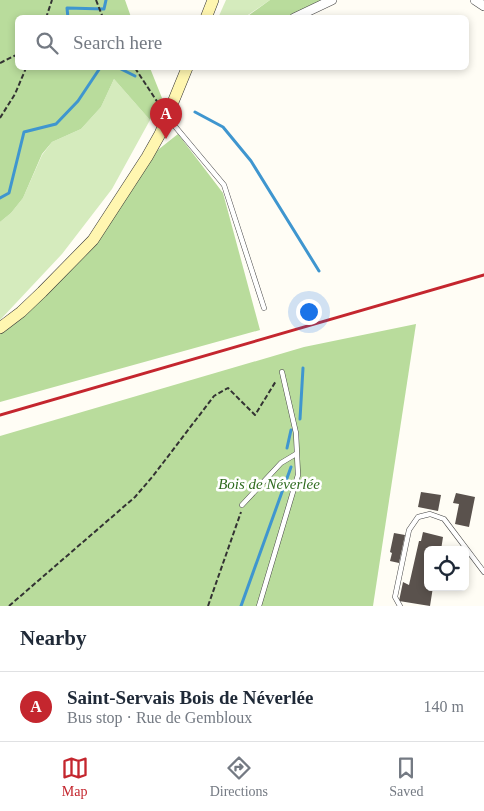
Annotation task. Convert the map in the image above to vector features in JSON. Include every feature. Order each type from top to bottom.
[{"type":"main road","points":[[207,15],[213,0]]},
{"type":"main road","points":[[0,328],[35,299],[93,240],[147,158],[186,70]]},
{"type":"street","points":[[300,15],[332,0]]},
{"type":"street","points":[[475,0],[484,6]]},
{"type":"lane","points":[[167,116],[224,185],[264,308]]},
{"type":"lane","points":[[259,606],[298,475],[296,432],[282,372]]},
{"type":"lane","points":[[242,504],[281,463],[296,454]]},
{"type":"lane","points":[[400,606],[395,597],[409,530],[418,517],[430,514],[444,519],[484,572]]},
{"type":"path","points":[[47,15],[52,0]]},
{"type":"path","points":[[96,1],[102,15]]},
{"type":"path","points":[[0,63],[15,56]]},
{"type":"path","points":[[0,118],[15,94],[25,70]]},
{"type":"path","points":[[136,70],[167,116]]},
{"type":"path","points":[[9,606],[135,497],[214,396],[228,388],[255,415],[282,372]]},
{"type":"path","points":[[208,606],[239,521],[242,504]]},
{"type":"green space","points":[[0,0],[125,0],[130,15],[15,15],[15,70],[151,70],[162,98],[150,120],[114,79],[101,107],[81,129],[52,142],[42,154],[23,198],[11,213],[0,222]]},
{"type":"green space","points":[[226,0],[270,0],[248,15],[219,15]]},
{"type":"green space","points":[[270,0],[322,0],[298,15],[249,15]]},
{"type":"green space","points":[[114,79],[150,120],[112,189],[62,254],[0,320],[0,222],[11,213],[23,198],[42,155],[52,142],[81,129],[101,107]]},
{"type":"green space","points":[[178,134],[223,193],[260,330],[0,402],[0,332],[97,243],[154,153]]},
{"type":"green space","name":"Bois de Néverlée","points":[[416,324],[373,606],[0,606],[0,436],[304,347]]},
{"type":"building","points":[[421,492],[441,495],[438,511],[418,507]]},
{"type":"building","points":[[456,493],[475,497],[469,527],[455,524],[459,504],[453,503]]},
{"type":"building","points":[[423,532],[443,537],[442,546],[424,546],[424,591],[432,591],[430,606],[399,601],[403,582],[409,585],[419,541],[421,541]]},
{"type":"building","points":[[394,533],[405,535],[399,563],[390,561]]},
{"type":"waterway","points":[[68,15],[67,8],[104,9],[106,0]]},
{"type":"waterway","points":[[0,198],[9,193],[24,132],[56,124],[78,101],[99,70]]},
{"type":"waterway","points":[[123,70],[135,76]]},
{"type":"waterway","points":[[195,112],[223,127],[251,161],[319,271]]},
{"type":"waterway","points":[[300,419],[303,368]]},
{"type":"waterway","points":[[287,448],[291,430]]},
{"type":"waterway","points":[[241,606],[291,467]]},
{"type":"railway","points":[[0,415],[484,275]]},
{"type":"place","name":"Saint-Servais Bois de Néverlée","points":[[166,139]]}]
